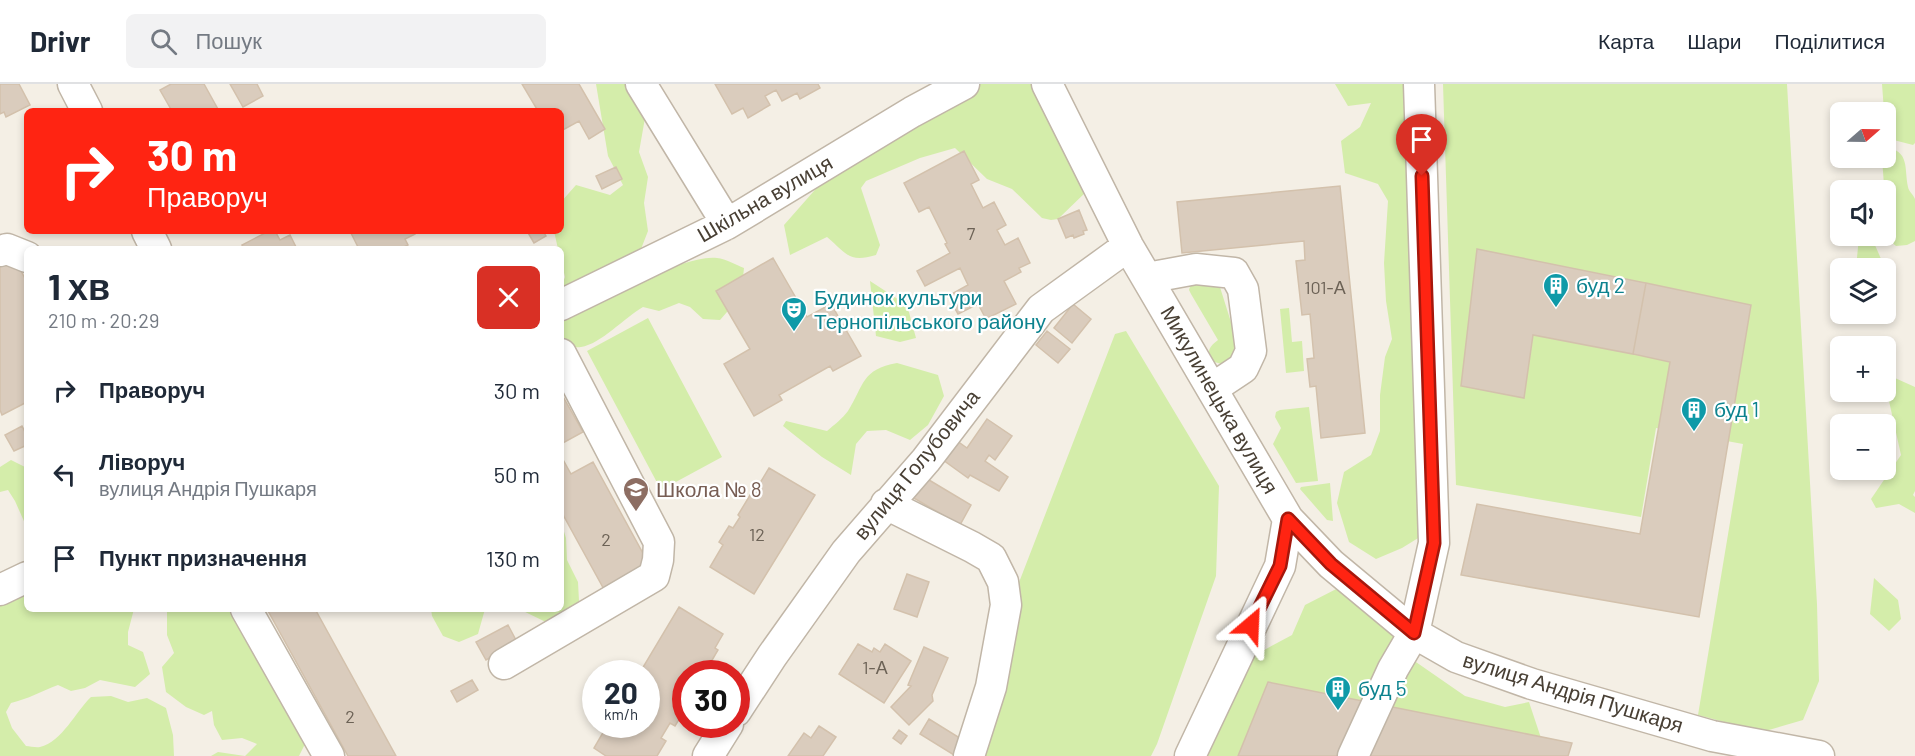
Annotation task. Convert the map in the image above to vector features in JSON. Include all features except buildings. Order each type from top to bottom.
[{"type":"street","points":[[73,84],[85,108]]},
{"type":"street","points":[[641,84],[727,224]]},
{"type":"street","name":"Шкільна вулиця","points":[[564,304],[727,224],[912,112],[964,84]]},
{"type":"street","name":"Микулинецька вулиця","points":[[1047,84],[1128,246],[1288,519],[1331,564],[1414,633]]},
{"type":"street","points":[[1353,756],[1393,669],[1414,633],[1434,543],[1419,84]]},
{"type":"street","name":"вулиця Голубовича","points":[[750,690],[846,552],[926,460],[1041,309],[1128,246]]},
{"type":"street","points":[[0,251],[8,249],[24,256]]},
{"type":"street","points":[[1147,278],[1196,269],[1234,273],[1243,289],[1251,351],[1243,368],[1213,388]]},
{"type":"street","points":[[504,664],[654,576],[658,560],[659,542],[564,360]]},
{"type":"street","points":[[886,504],[991,558],[1003,582],[1006,605],[991,687],[969,756]]},
{"type":"street","points":[[1190,756],[1280,566],[1288,519]]},
{"type":"street","points":[[0,590],[24,578]]},
{"type":"street","points":[[248,612],[328,756]]},
{"type":"street","name":"вулиця Андрія Пушкаря","points":[[1414,633],[1456,657],[1532,684],[1712,736],[1819,756]]},
{"type":"street","points":[[708,756],[719,738]]},
{"type":"green space","points":[[596,84],[634,84],[645,118],[639,152],[648,177],[644,203],[648,231],[641,249],[656,270],[709,258],[724,260],[744,268],[741,296],[720,320],[703,319],[690,307],[679,303],[659,311],[643,307],[589,345],[564,346],[564,246],[557,246],[555,234],[564,234],[564,199],[576,185],[610,195],[623,185],[608,156]]},
{"type":"green space","points":[[978,84],[1036,84],[1087,191],[1058,219],[1042,218],[1012,189],[987,179],[955,148],[920,158],[866,181],[861,188],[880,245],[876,255],[854,257],[844,252],[827,237],[790,255],[784,225],[843,158]]},
{"type":"green space","points":[[1335,84],[1410,84],[1428,532],[1402,548],[1376,559],[1349,542],[1337,503],[1344,472],[1371,455],[1380,431],[1380,395],[1385,357],[1392,339],[1386,301],[1384,263],[1388,201],[1378,184],[1345,173],[1341,141],[1360,127],[1371,103],[1348,106]]},
{"type":"green space","points":[[1443,84],[1787,84],[1817,604],[1819,681],[1803,720],[1762,732],[1698,715],[1743,444],[1656,428],[1641,517],[1456,485]]},
{"type":"green space","points":[[1882,84],[1915,84],[1915,143],[1913,145],[1896,141],[1896,102],[1883,102]]},
{"type":"green space","points":[[1896,151],[1904,161],[1909,189],[1915,199],[1915,241],[1907,245],[1896,246],[1896,180],[1884,180],[1883,168],[1896,168]]},
{"type":"green space","points":[[1858,246],[1875,246],[1881,258],[1857,258]]},
{"type":"green space","points":[[870,281],[907,305],[916,338],[900,342],[876,336]]},
{"type":"green space","points":[[1191,283],[1219,284],[1241,354],[1225,365],[1211,361],[1210,349],[1218,340],[1189,290]]},
{"type":"green space","points":[[1289,308],[1292,342],[1302,341],[1304,371],[1286,373],[1280,309]]},
{"type":"green space","points":[[648,318],[722,457],[661,490],[587,351]]},
{"type":"green space","points":[[1126,331],[1219,486],[1216,576],[1157,744],[1151,756],[973,756],[1018,585],[1115,334]]},
{"type":"green space","points":[[897,363],[938,375],[944,396],[928,425],[910,440],[886,430],[867,431],[856,444],[851,475],[822,457],[783,426],[786,421],[827,431],[848,411],[870,374],[877,369]]},
{"type":"green space","points":[[1896,378],[1915,387],[1915,491],[1913,495],[1915,513],[1899,504],[1876,508],[1871,499],[1884,480],[1896,480],[1896,462],[1901,455],[1896,432],[1896,414],[1892,414],[1889,402],[1896,402]]},
{"type":"green space","points":[[1309,407],[1318,481],[1296,483],[1273,444],[1281,428],[1275,417],[1276,412],[1280,410]]},
{"type":"green space","points":[[11,460],[24,466],[24,521],[8,490],[0,492],[0,467]]},
{"type":"green space","points":[[1330,483],[1333,521],[1327,520],[1300,489]]},
{"type":"green space","points":[[564,532],[567,560],[578,582],[579,601],[566,617],[552,625],[525,612],[564,612]]},
{"type":"green space","points":[[24,564],[24,612],[133,612],[128,632],[128,645],[143,652],[150,674],[135,687],[100,680],[85,688],[71,691],[58,685],[11,703],[6,712],[12,728],[26,746],[40,747],[55,739],[91,697],[111,696],[128,702],[147,698],[166,708],[173,735],[174,756],[0,756],[0,584]]},
{"type":"green space","points":[[1874,578],[1898,600],[1901,619],[1889,631],[1870,614]]},
{"type":"green space","points":[[1348,583],[1384,614],[1413,660],[1465,696],[1505,707],[1529,702],[1547,756],[1200,756],[1253,656],[1292,635],[1305,605]]},
{"type":"green space","points":[[167,612],[237,613],[277,683],[286,711],[302,731],[305,744],[299,756],[245,756],[257,744],[242,738],[222,740],[214,725],[212,711],[204,715],[186,707],[166,692],[162,667],[174,653],[167,635]]},
{"type":"green space","points":[[431,612],[484,612],[478,634],[459,642],[443,636]]},
{"type":"green space","points":[[218,752],[245,756],[211,756]]},
{"type":"place","name":"буд 2","points":[[1556,309]]},
{"type":"place","name":"Будинок культури Тернопільського району","points":[[794,333]]},
{"type":"place","name":"буд 1","points":[[1694,433]]},
{"type":"place","name":"Школа № 8","points":[[636,513]]},
{"type":"place","name":"буд 5","points":[[1338,712]]},
{"type":"route","points":[[1251,625],[1280,566],[1288,519],[1331,564],[1414,633],[1434,543],[1422,176]]}]
